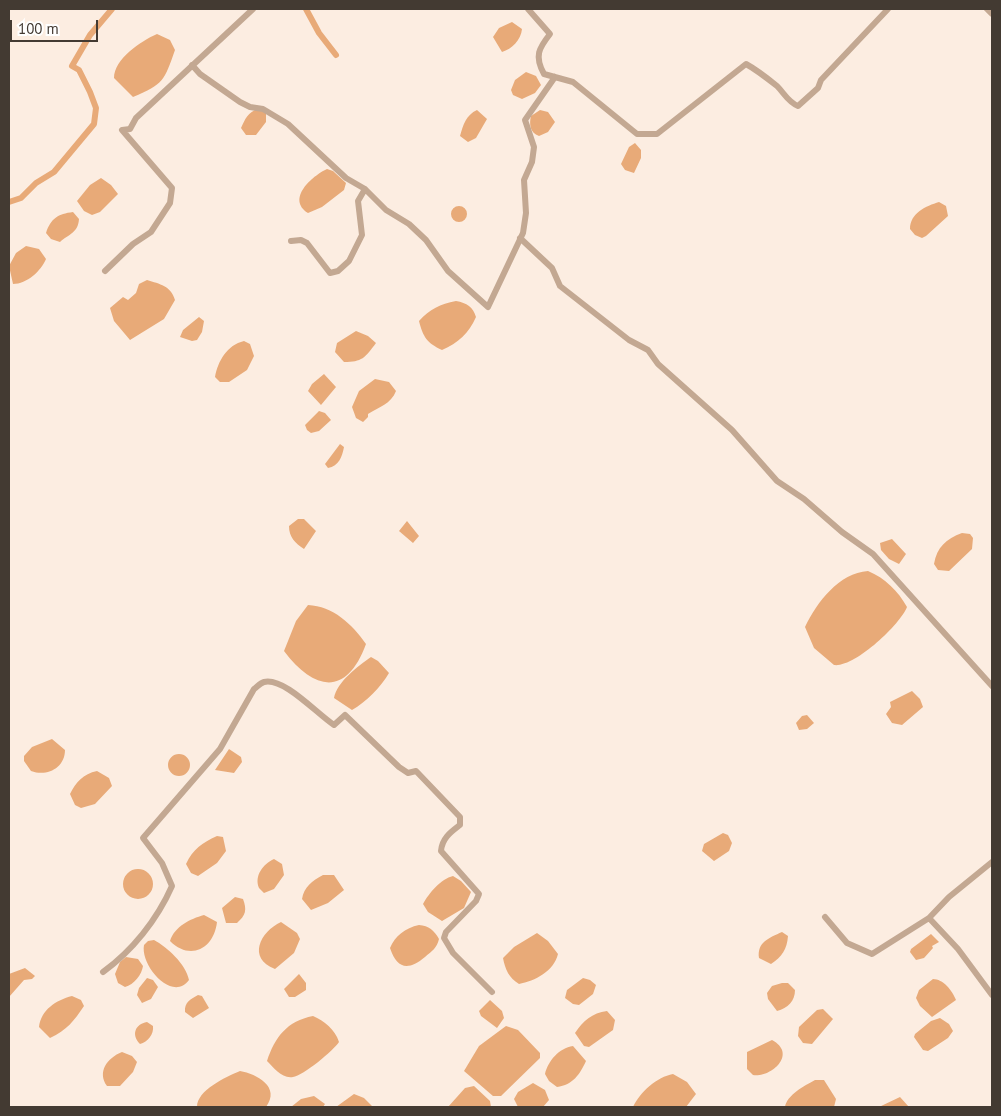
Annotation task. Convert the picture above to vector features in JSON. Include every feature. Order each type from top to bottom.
[{"type":"street","points":[[105,271],[133,244],[151,232],[170,203],[172,188],[122,130],[130,128],[136,118],[253,9]]},
{"type":"street","points":[[528,9],[550,34],[540,47],[538,63],[544,74],[573,82],[637,134],[646,136],[657,134],[746,64],[778,88],[792,104],[798,106],[818,88],[821,80],[888,9]]},
{"type":"street","points":[[987,9],[992,14]]},
{"type":"street","points":[[192,66],[200,74],[240,102],[250,107],[263,108],[288,124],[346,178],[366,190],[386,210],[409,224],[426,240],[448,271],[488,307],[520,238],[526,213],[524,180],[532,162],[534,147],[525,120],[554,77]]},
{"type":"street","points":[[291,241],[301,240],[307,243],[330,273],[338,271],[349,261],[362,235],[358,201],[366,190]]},
{"type":"street","points":[[520,238],[552,268],[560,286],[629,340],[648,350],[658,364],[732,430],[777,481],[804,499],[842,532],[873,554],[992,686]]},
{"type":"street","points":[[103,972],[116,962],[147,929],[163,906],[172,886],[162,863],[143,838],[220,749],[254,689],[263,682],[270,682],[284,685],[334,725],[345,715],[399,767],[408,773],[416,772],[460,817],[460,825],[441,844],[441,851],[479,894],[476,901],[446,932],[444,938],[453,953],[492,992]]},
{"type":"street","points":[[825,917],[848,943],[872,954],[928,918],[949,897],[992,862]]},
{"type":"street","points":[[928,918],[958,949],[992,995]]},
{"type":"shaded area","points":[[512,22],[522,29],[520,37],[509,49],[502,52],[493,37],[499,28]]},
{"type":"shaded area","points":[[157,34],[170,40],[175,50],[162,80],[151,89],[133,97],[114,78],[115,71],[123,58],[144,41]]},
{"type":"shaded area","points":[[526,72],[536,76],[541,85],[535,93],[522,99],[513,95],[511,90],[515,80]]},
{"type":"shaded area","points":[[258,109],[266,113],[266,122],[256,135],[246,135],[241,128],[242,125],[249,114]]},
{"type":"shaded area","points":[[477,110],[487,119],[476,138],[468,142],[460,136],[461,132],[468,118]]},
{"type":"shaded area","points":[[540,110],[548,112],[555,122],[548,132],[539,136],[532,130],[530,122],[531,116]]},
{"type":"shaded area","points":[[635,143],[641,150],[641,158],[634,173],[625,170],[621,164],[629,147]]},
{"type":"shaded area","points":[[327,169],[333,171],[346,183],[344,190],[322,207],[308,213],[302,207],[300,195],[309,182]]},
{"type":"shaded area","points":[[101,178],[111,185],[118,194],[100,212],[92,215],[84,211],[77,201],[90,185]]},
{"type":"shaded area","points":[[939,202],[946,206],[948,216],[926,236],[922,238],[915,235],[910,229],[916,214],[924,208]]},
{"type":"shaded area","points":[[459,206],[465,208],[467,214],[465,220],[459,222],[453,220],[451,214],[453,208]]},
{"type":"shaded area","points":[[73,212],[79,219],[75,230],[60,242],[51,239],[46,233],[53,220],[63,214]]},
{"type":"shaded area","points":[[26,246],[39,249],[46,259],[33,276],[23,282],[13,284],[9,266],[16,253]]},
{"type":"shaded area","points":[[147,280],[161,284],[168,289],[175,300],[164,319],[130,340],[114,321],[110,308],[123,297],[128,300],[136,293],[139,284]]},
{"type":"shaded area","points":[[456,301],[469,306],[476,317],[462,337],[442,350],[426,339],[419,321],[436,308]]},
{"type":"shaded area","points":[[199,317],[204,321],[202,332],[197,340],[192,341],[180,337],[183,330]]},
{"type":"shaded area","points":[[356,331],[368,336],[376,343],[363,358],[344,362],[335,352],[337,343]]},
{"type":"shaded area","points":[[244,341],[250,344],[254,356],[247,370],[229,382],[220,382],[215,377],[218,365],[224,354],[233,346]]},
{"type":"shaded area","points":[[324,374],[336,387],[321,405],[308,391],[312,384]]},
{"type":"shaded area","points":[[375,379],[389,382],[396,391],[388,402],[368,414],[368,417],[363,422],[356,418],[352,407],[359,391]]},
{"type":"shaded area","points":[[319,411],[325,413],[331,420],[319,431],[311,433],[305,425]]},
{"type":"shaded area","points":[[340,444],[344,447],[341,458],[335,465],[328,468],[325,464]]},
{"type":"shaded area","points":[[298,519],[304,519],[316,531],[304,549],[293,539],[289,530],[289,526]]},
{"type":"shaded area","points":[[407,521],[419,536],[413,543],[399,531]]},
{"type":"shaded area","points":[[962,533],[970,534],[973,538],[972,549],[949,571],[938,570],[934,564],[940,548],[951,538]]},
{"type":"shaded area","points":[[892,539],[906,554],[899,564],[889,559],[881,550],[880,543]]},
{"type":"shaded area","points":[[868,571],[880,577],[891,586],[907,607],[903,615],[886,634],[864,653],[843,664],[834,665],[814,648],[805,627],[816,608],[830,590],[848,577]]},
{"type":"shaded area","points":[[308,605],[326,609],[341,617],[366,644],[350,673],[340,680],[330,682],[319,681],[307,675],[284,651],[296,621]]},
{"type":"shaded area","points":[[371,657],[378,661],[389,673],[373,694],[352,710],[334,698],[336,692],[349,675]]},
{"type":"shaded area","points":[[912,691],[920,699],[923,707],[902,725],[892,723],[886,714],[891,707],[890,702]]},
{"type":"shaded area","points":[[807,715],[814,723],[807,729],[799,730],[796,723],[802,716]]},
{"type":"shaded area","points":[[52,739],[65,750],[62,762],[49,772],[37,773],[31,771],[24,761],[24,756],[32,747]]},
{"type":"shaded area","points":[[229,749],[241,757],[242,762],[234,773],[215,770]]},
{"type":"shaded area","points":[[179,754],[187,757],[190,765],[187,773],[179,776],[171,773],[168,765],[171,757]]},
{"type":"shaded area","points":[[97,771],[109,778],[112,786],[95,804],[81,808],[75,805],[70,794],[75,786],[84,776]]},
{"type":"shaded area","points":[[723,833],[728,835],[732,843],[729,851],[714,861],[702,851],[704,844]]},
{"type":"shaded area","points":[[217,836],[223,837],[226,851],[217,863],[198,876],[191,873],[186,864],[192,854],[202,844]]},
{"type":"shaded area","points":[[274,859],[282,864],[284,875],[274,889],[264,893],[258,884],[260,871]]},
{"type":"shaded area","points":[[138,869],[144,870],[152,878],[152,890],[144,898],[138,899],[132,898],[124,890],[123,884],[124,878],[132,870]]},
{"type":"shaded area","points":[[323,875],[334,875],[344,890],[328,903],[311,910],[302,899],[303,895],[309,885]]},
{"type":"shaded area","points":[[453,876],[461,881],[471,892],[464,908],[442,921],[428,912],[423,904],[436,887],[444,880]]},
{"type":"shaded area","points":[[235,897],[243,899],[245,912],[237,923],[226,923],[222,908]]},
{"type":"shaded area","points":[[204,915],[217,922],[215,931],[206,945],[193,951],[178,947],[170,941],[179,927]]},
{"type":"shaded area","points":[[281,922],[297,933],[300,939],[294,953],[275,969],[266,964],[259,952],[262,938]]},
{"type":"shaded area","points":[[419,925],[426,926],[433,931],[439,939],[438,942],[432,951],[419,961],[404,966],[396,960],[390,948],[401,933]]},
{"type":"shaded area","points":[[782,932],[788,936],[785,949],[778,959],[771,964],[759,958],[762,944]]},
{"type":"shaded area","points":[[537,933],[548,941],[558,954],[556,960],[543,974],[519,984],[508,973],[503,958],[514,947]]},
{"type":"shaded area","points":[[931,934],[939,942],[932,946],[933,948],[924,958],[916,960],[910,952],[911,949]]},
{"type":"shaded area","points":[[154,940],[165,947],[184,968],[189,980],[182,986],[174,987],[166,984],[152,971],[144,953],[144,945],[148,941]]},
{"type":"shaded area","points":[[126,957],[138,959],[143,966],[137,979],[125,987],[118,983],[115,974],[120,962]]},
{"type":"shaded area","points":[[25,968],[35,976],[32,979],[24,980],[9,997],[9,974]]},
{"type":"shaded area","points":[[299,974],[306,983],[306,990],[295,997],[289,997],[284,989]]},
{"type":"shaded area","points":[[147,978],[153,980],[158,987],[151,999],[142,1003],[137,995],[139,988]]},
{"type":"shaded area","points":[[583,978],[590,980],[596,985],[593,994],[579,1005],[573,1004],[565,998],[567,990]]},
{"type":"shaded area","points":[[933,979],[937,979],[947,986],[956,1000],[932,1017],[920,1006],[916,998],[919,990]]},
{"type":"shaded area","points":[[788,983],[795,990],[795,994],[790,1004],[777,1011],[768,999],[767,993],[772,986]]},
{"type":"shaded area","points":[[198,995],[202,996],[209,1008],[193,1018],[185,1012],[185,1009],[188,1001]]},
{"type":"shaded area","points":[[72,996],[81,1000],[84,1006],[70,1025],[50,1038],[39,1027],[40,1021],[46,1011],[55,1003]]},
{"type":"shaded area","points":[[490,1000],[502,1011],[504,1018],[497,1028],[481,1016],[479,1011]]},
{"type":"shaded area","points":[[823,1009],[833,1019],[812,1044],[803,1043],[798,1036],[799,1027],[817,1010]]},
{"type":"shaded area","points":[[607,1011],[615,1020],[613,1030],[589,1047],[584,1046],[575,1033],[588,1018]]},
{"type":"shaded area","points":[[313,1016],[329,1026],[339,1042],[311,1068],[298,1076],[289,1077],[282,1075],[267,1061],[270,1052],[283,1031],[304,1018]]},
{"type":"shaded area","points":[[940,1018],[949,1024],[953,1031],[948,1038],[928,1051],[923,1050],[914,1037],[915,1034],[931,1021]]},
{"type":"shaded area","points":[[147,1022],[153,1026],[153,1032],[148,1040],[140,1044],[135,1034],[136,1030],[137,1027]]},
{"type":"shaded area","points":[[506,1026],[518,1030],[540,1053],[540,1058],[501,1096],[493,1096],[464,1071],[479,1046]]},
{"type":"shaded area","points":[[772,1040],[783,1052],[779,1064],[767,1073],[753,1075],[747,1069],[747,1052]]},
{"type":"shaded area","points":[[573,1046],[586,1061],[572,1081],[557,1087],[549,1081],[545,1074],[546,1069],[559,1052]]},
{"type":"shaded area","points":[[122,1052],[132,1056],[137,1062],[133,1072],[120,1086],[107,1086],[103,1076],[105,1066],[112,1058]]},
{"type":"shaded area","points":[[240,1071],[260,1078],[269,1088],[271,1093],[270,1100],[266,1107],[197,1107],[198,1101],[207,1090]]},
{"type":"shaded area","points":[[673,1074],[687,1082],[696,1094],[686,1107],[633,1107],[650,1086],[661,1078]]},
{"type":"shaded area","points":[[815,1080],[824,1080],[836,1099],[834,1107],[785,1107],[792,1095]]},
{"type":"shaded area","points":[[533,1083],[545,1090],[549,1100],[543,1107],[518,1107],[514,1099],[518,1092]]},
{"type":"shaded area","points":[[474,1086],[490,1101],[491,1107],[448,1107],[465,1088]]},
{"type":"shaded area","points":[[354,1094],[364,1098],[373,1107],[336,1107]]},
{"type":"shaded area","points":[[314,1096],[325,1104],[323,1107],[291,1107],[301,1099]]},
{"type":"shaded area","points":[[900,1097],[909,1107],[879,1107]]},
{"type":"waterway","points":[[9,202],[21,198],[36,183],[54,172],[94,124],[96,108],[90,92],[79,70],[72,66],[90,35],[112,9]]},
{"type":"waterway","points":[[306,9],[319,33],[336,55]]}]
